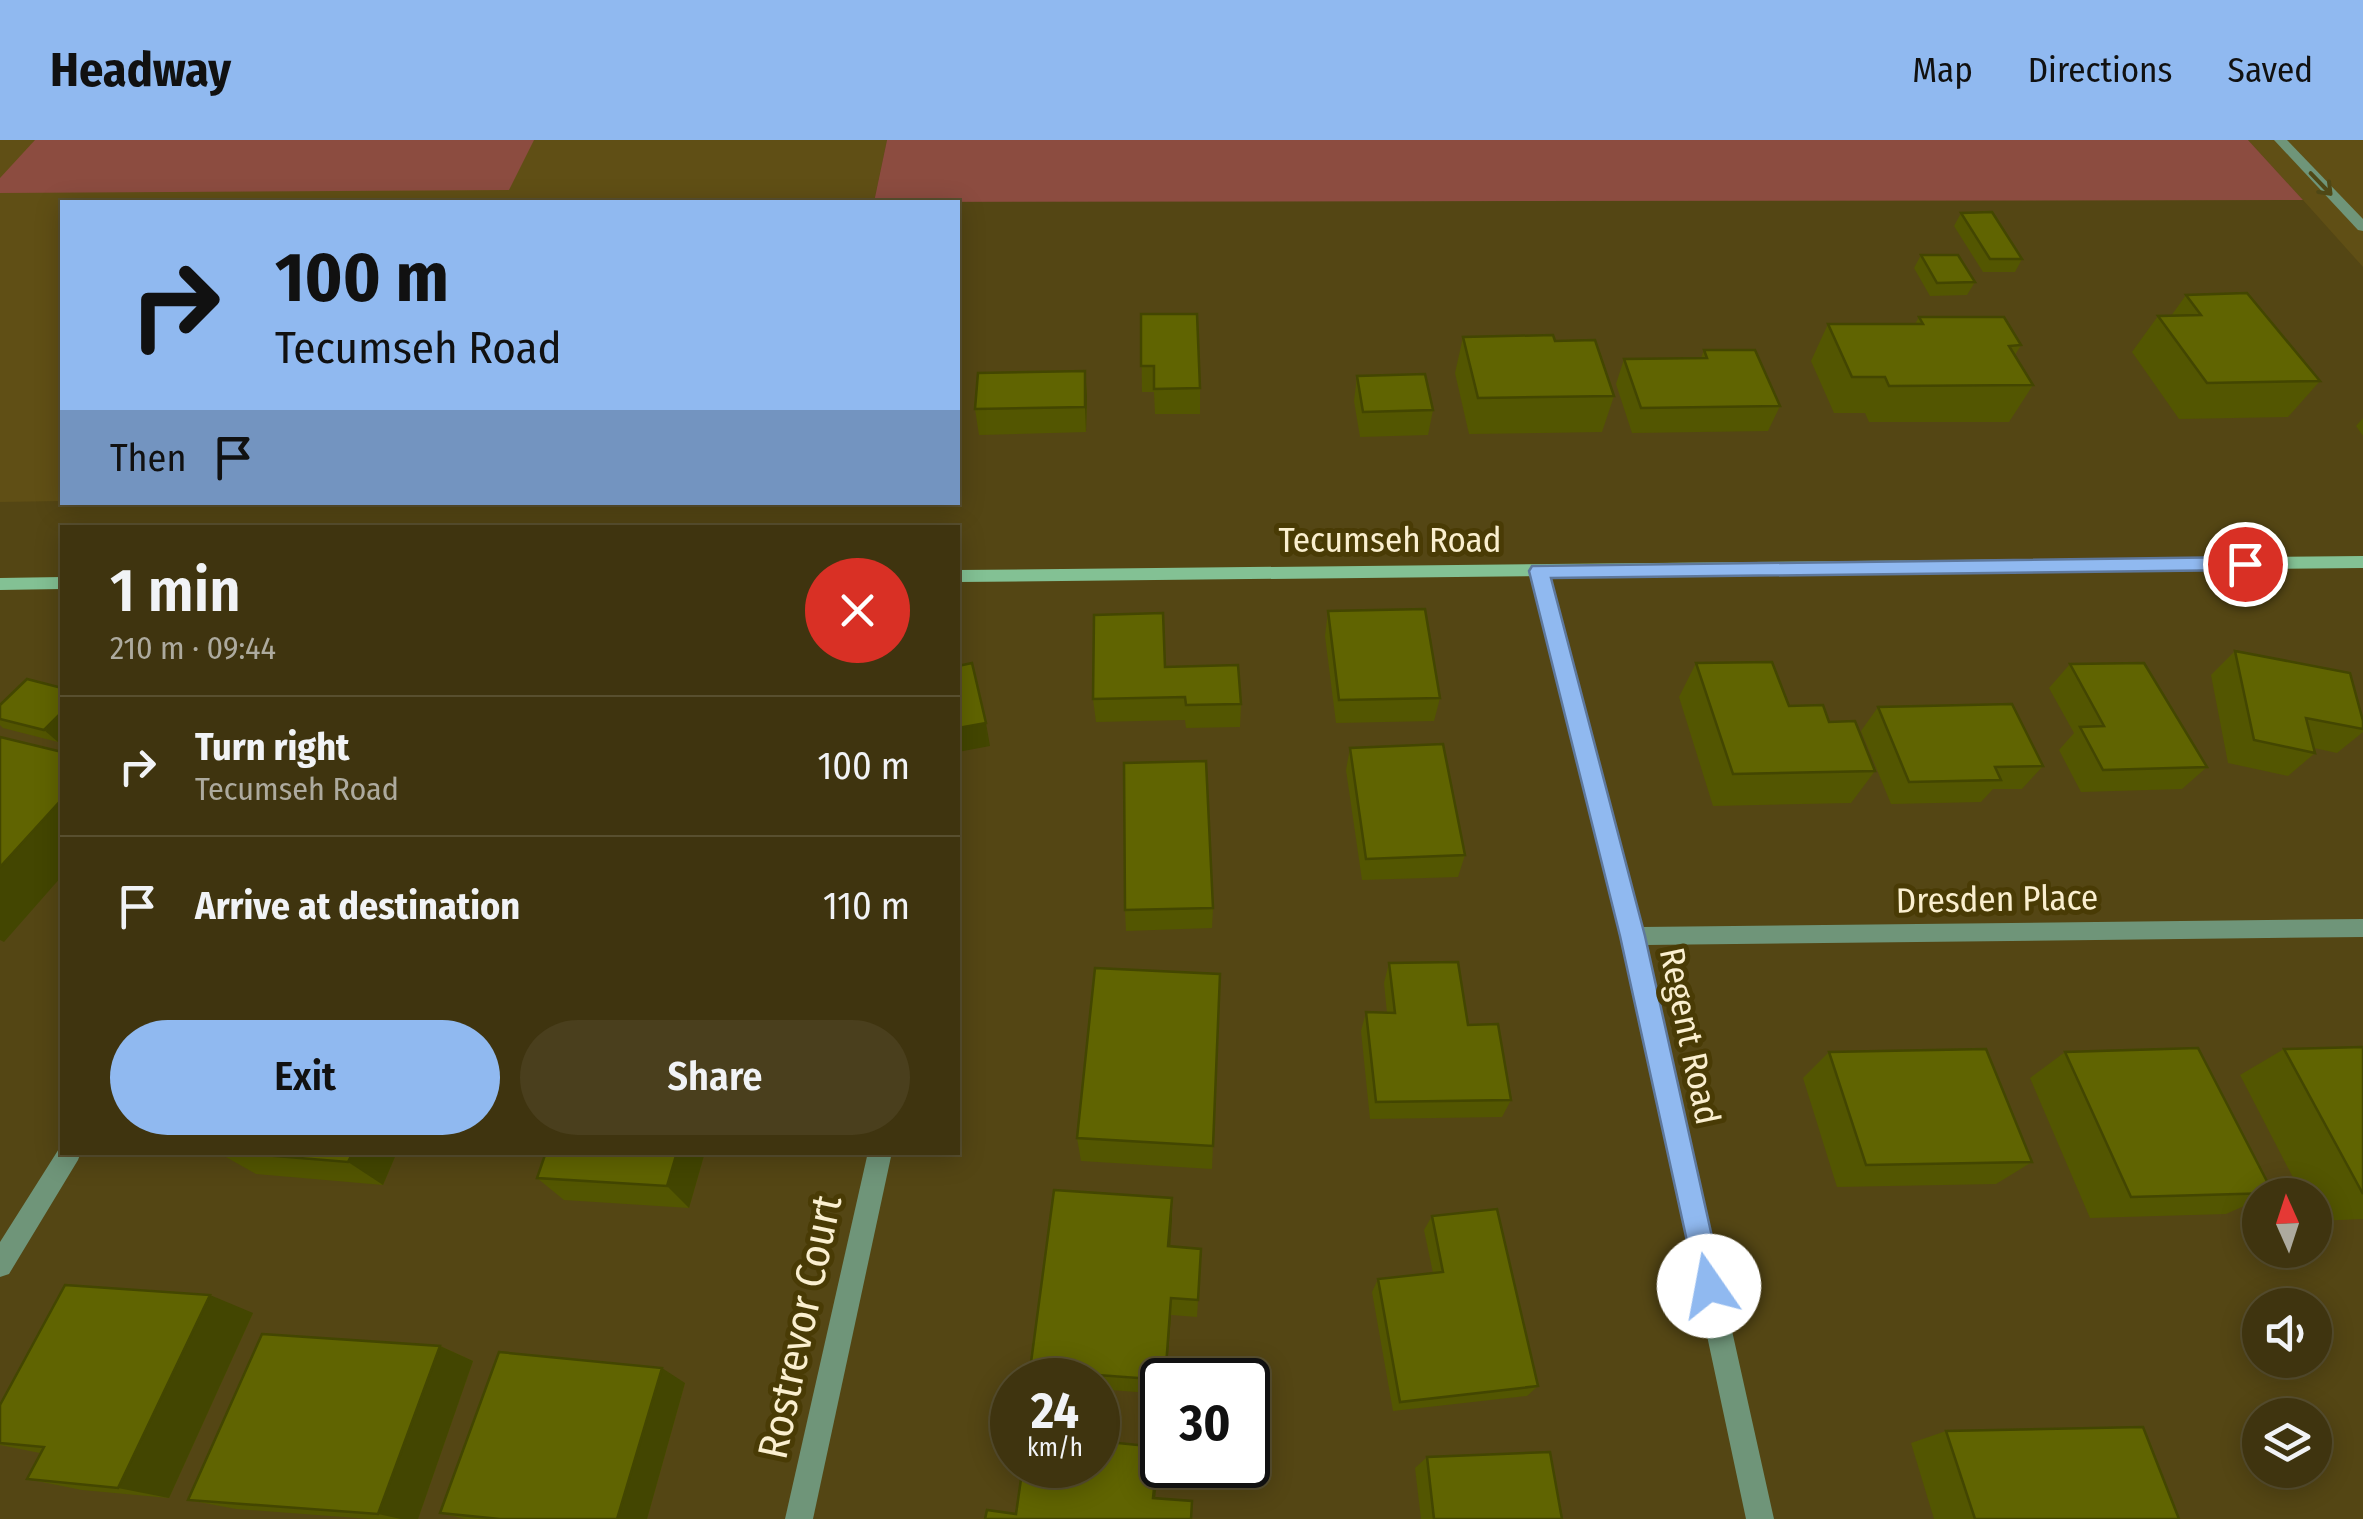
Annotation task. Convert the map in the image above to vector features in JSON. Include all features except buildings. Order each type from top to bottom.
[{"type":"main road","name":"Tecumseh Road","points":[[960,576],[2363,562]]},
{"type":"main road","points":[[0,584],[60,583]]},
{"type":"street","points":[[2280,140],[2363,227]]},
{"type":"street","name":"Regent Road","points":[[1539,571],[1632,936],[1760,1519]]},
{"type":"street","name":"Dresden Place","points":[[1632,936],[2363,928]]},
{"type":"street","points":[[0,1265],[68,1155]]},
{"type":"street","name":"Rostrevor Court","points":[[799,1519],[879,1155]]},
{"type":"shaded area","points":[[0,140],[887,140],[874,200],[60,200],[60,501],[0,502]]},
{"type":"shaded area","points":[[35,140],[534,140],[509,190],[0,193],[0,178]]},
{"type":"shaded area","points":[[887,140],[2248,140],[2303,200],[960,202],[874,200]]},
{"type":"shaded area","points":[[2248,140],[2363,140],[2363,267],[2303,200]]},
{"type":"route","points":[[1709,1286],[1632,936],[1539,571],[2245,564]]}]
